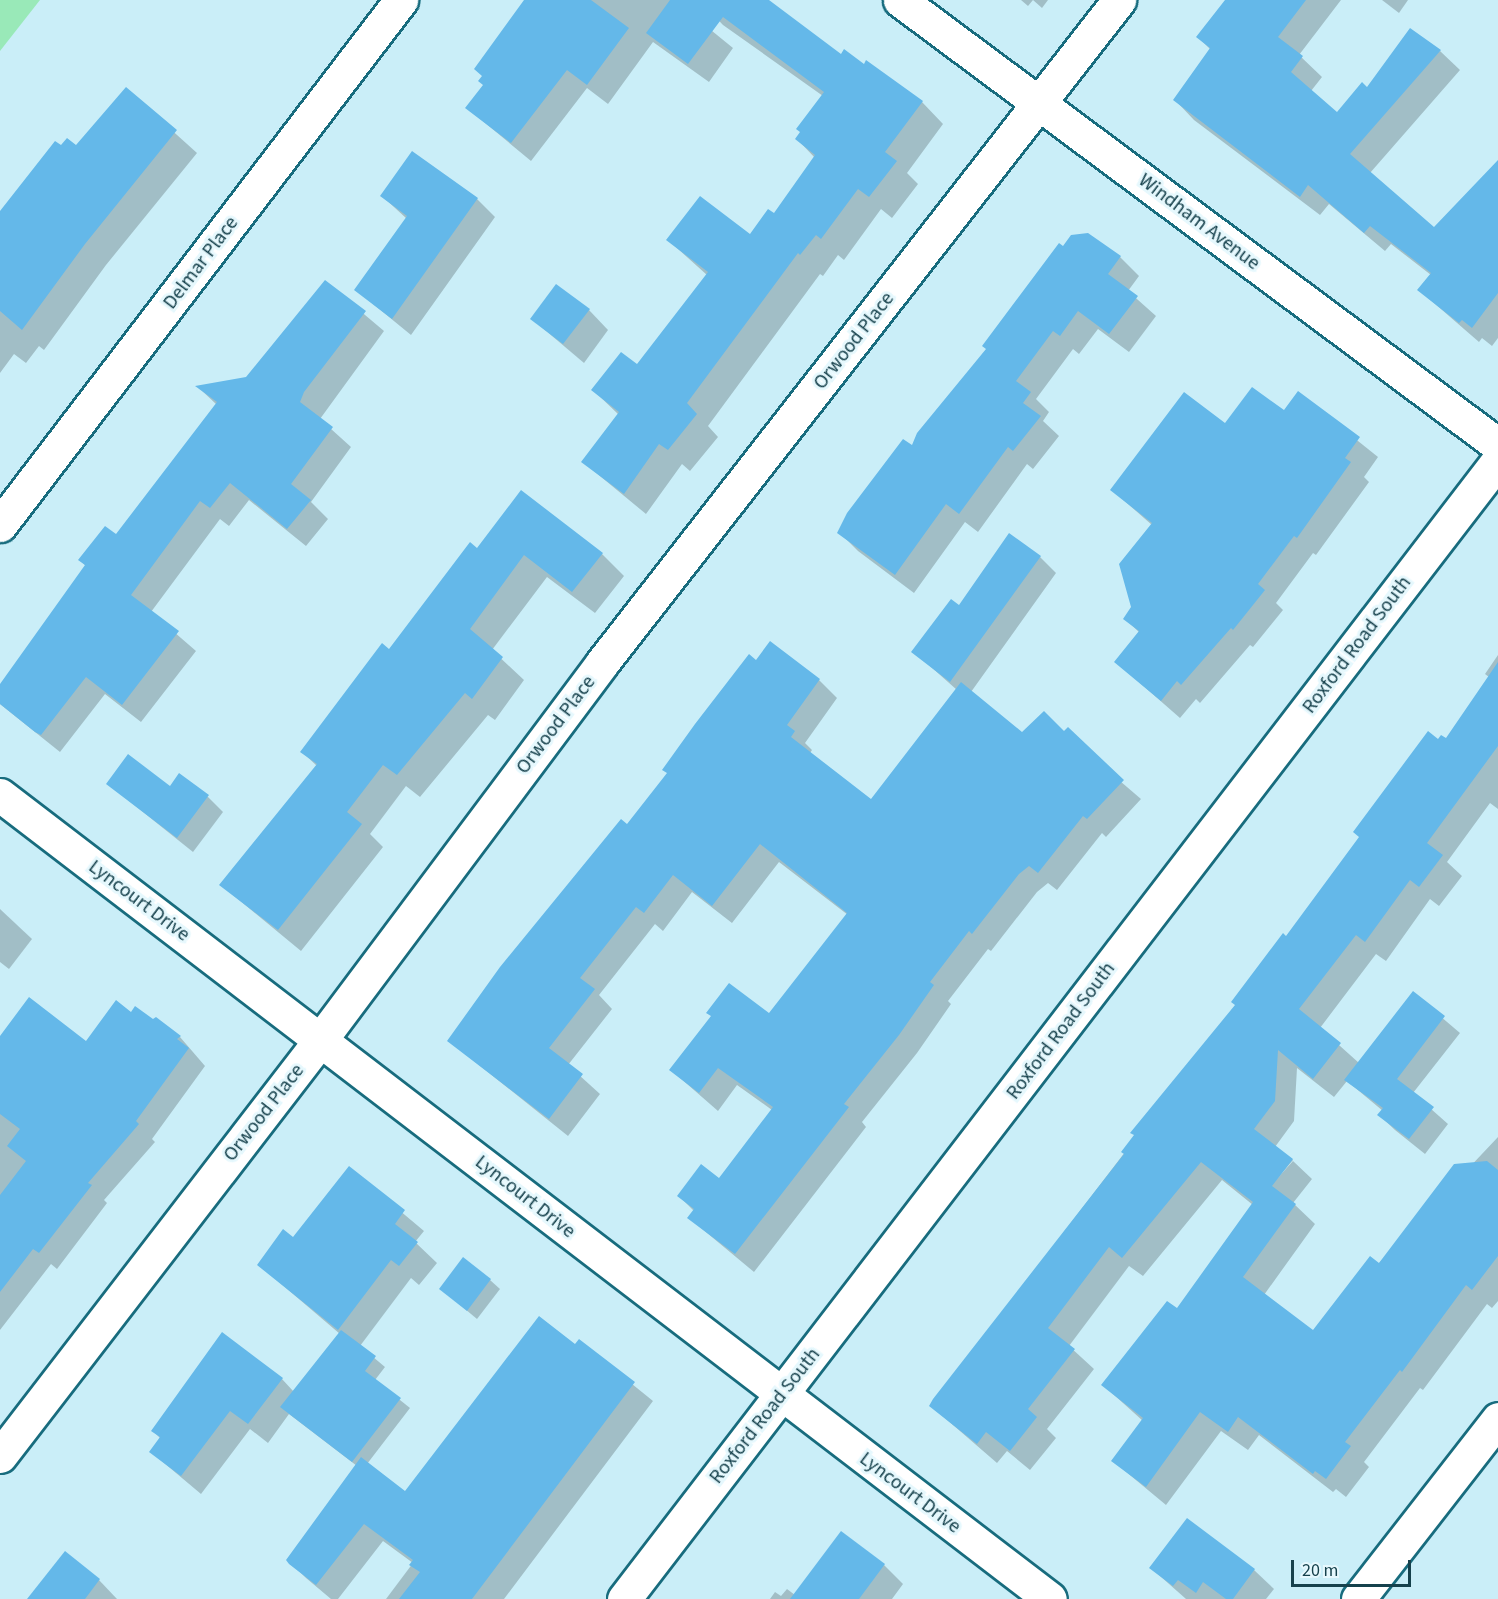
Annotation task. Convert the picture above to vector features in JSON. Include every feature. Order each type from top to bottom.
[{"type":"street","name":"Delmar Place","points":[[0,525],[401,0]]},
{"type":"street","name":"Windham Avenue","points":[[900,0],[1498,444]]},
{"type":"street","name":"Orwood Place","points":[[0,1456],[321,1039],[602,663],[1119,0]]},
{"type":"street","name":"Roxford Road South","points":[[624,1599],[1498,461]]},
{"type":"street","name":"Lyncourt Drive","points":[[0,795],[1050,1599]]},
{"type":"street","points":[[1358,1599],[1498,1419]]},
{"type":"green space","points":[[0,0],[40,0],[0,51]]},
{"type":"building","points":[[524,0],[591,0],[629,28],[587,85],[567,70],[511,143],[465,108],[483,85],[478,81],[482,76],[474,69]]},
{"type":"building","points":[[670,0],[769,0],[841,54],[844,49],[864,64],[866,60],[923,101],[885,152],[897,161],[869,197],[858,189],[821,239],[816,235],[800,255],[798,253],[687,403],[697,414],[668,450],[659,444],[624,494],[581,462],[619,412],[591,390],[621,352],[637,364],[708,272],[666,240],[700,196],[750,234],[768,209],[774,213],[815,155],[795,139],[800,132],[796,129],[824,92],[723,17],[688,64],[646,33]]},
{"type":"building","points":[[1225,0],[1306,0],[1278,37],[1303,56],[1291,72],[1337,112],[1362,82],[1367,87],[1410,28],[1441,50],[1350,154],[1434,227],[1498,160],[1498,293],[1472,328],[1462,320],[1459,323],[1417,290],[1431,273],[1370,226],[1364,233],[1308,185],[1300,197],[1173,100],[1210,48],[1196,37]]},
{"type":"building","points":[[126,87],[177,130],[85,244],[22,330],[0,311],[0,211],[55,141],[61,145],[67,138],[76,145]]},
{"type":"building","points":[[412,151],[478,198],[392,319],[354,290],[407,216],[380,196]]},
{"type":"building","points":[[1088,233],[1121,256],[1108,274],[1138,296],[1109,334],[1078,311],[1060,336],[1053,331],[1016,381],[1031,392],[1023,403],[1041,416],[1013,451],[1008,447],[959,514],[946,504],[895,575],[837,533],[847,513],[903,439],[912,445],[917,433],[986,349],[982,346],[1059,243],[1063,246],[1071,235]]},
{"type":"building","points":[[325,280],[366,311],[304,392],[300,402],[333,427],[291,484],[311,500],[287,529],[230,483],[210,508],[200,501],[131,595],[179,631],[122,705],[86,677],[41,735],[35,732],[0,704],[0,684],[85,565],[78,560],[105,526],[116,534],[217,402],[195,386],[246,377]]},
{"type":"building","points":[[556,284],[590,309],[563,344],[530,319]]},
{"type":"building","points":[[1252,387],[1284,410],[1298,391],[1360,437],[1345,458],[1351,462],[1297,538],[1294,536],[1258,584],[1265,590],[1233,630],[1231,628],[1181,685],[1177,681],[1161,701],[1114,662],[1139,631],[1123,619],[1131,607],[1119,564],[1152,523],[1110,490],[1184,392],[1225,423]]},
{"type":"building","points":[[521,490],[603,553],[572,592],[524,555],[470,629],[503,657],[472,699],[465,693],[397,775],[383,765],[347,812],[362,824],[278,930],[219,885],[317,764],[300,752],[382,643],[389,649],[470,542],[477,548]]},
{"type":"building","points":[[1009,533],[1041,556],[950,682],[911,652],[951,599],[959,605]]},
{"type":"building","points":[[770,641],[820,679],[787,725],[795,731],[791,737],[871,799],[961,682],[1022,732],[1044,711],[1064,731],[1068,727],[1124,780],[1087,819],[1083,816],[1038,873],[1029,866],[1019,874],[972,934],[969,931],[930,982],[934,985],[899,1035],[844,1104],[849,1107],[735,1254],[687,1218],[694,1209],[677,1196],[701,1164],[719,1178],[773,1107],[718,1068],[699,1093],[669,1070],[711,1016],[706,1013],[729,983],[769,1013],[847,913],[760,844],[712,906],[673,875],[644,913],[636,907],[580,978],[595,989],[549,1048],[583,1074],[549,1119],[447,1041],[500,967],[621,819],[627,824],[667,773],[662,770],[749,654],[756,660]]},
{"type":"building","points":[[1498,662],[1498,746],[1427,843],[1443,855],[1419,887],[1410,880],[1365,942],[1356,935],[1299,1009],[1341,1043],[1313,1079],[1278,1050],[1275,1101],[1254,1129],[1293,1159],[1272,1186],[1296,1204],[1243,1277],[1313,1330],[1370,1256],[1379,1263],[1454,1164],[1487,1161],[1498,1170],[1498,1256],[1472,1290],[1466,1285],[1402,1372],[1400,1370],[1345,1442],[1351,1446],[1326,1479],[1315,1471],[1313,1474],[1238,1417],[1228,1432],[1200,1412],[1146,1487],[1111,1461],[1143,1418],[1101,1385],[1167,1301],[1177,1308],[1253,1202],[1201,1162],[1122,1258],[1109,1247],[1048,1328],[1075,1349],[1028,1409],[1037,1417],[1010,1451],[986,1432],[977,1444],[929,1406],[933,1399],[1124,1154],[1121,1152],[1134,1135],[1130,1133],[1235,1005],[1231,1002],[1283,933],[1286,936],[1359,837],[1353,832],[1428,731],[1438,739],[1441,735],[1446,738]]},
{"type":"building","points":[[128,754],[170,786],[179,773],[209,795],[177,838],[106,784]]},
{"type":"building","points":[[1413,991],[1445,1016],[1397,1079],[1434,1107],[1409,1139],[1377,1115],[1383,1108],[1344,1080]]},
{"type":"building","points":[[29,997],[86,1041],[116,1000],[131,1012],[135,1006],[153,1019],[156,1017],[181,1036],[177,1039],[189,1048],[136,1121],[139,1124],[88,1183],[92,1185],[39,1253],[33,1249],[0,1292],[0,1195],[26,1161],[7,1146],[20,1129],[0,1114],[0,1036]]},
{"type":"building","points":[[349,1166],[405,1210],[395,1224],[418,1242],[399,1266],[391,1260],[338,1330],[257,1265],[283,1229],[293,1237]]},
{"type":"building","points":[[463,1257],[491,1279],[467,1311],[439,1289]]},
{"type":"building","points":[[539,1316],[575,1344],[579,1339],[635,1382],[472,1599],[399,1599],[420,1572],[409,1565],[413,1560],[364,1524],[316,1585],[289,1564],[286,1560],[361,1457],[405,1491]]},
{"type":"building","points":[[341,1330],[376,1356],[365,1371],[401,1398],[352,1462],[280,1407]]},
{"type":"building","points":[[222,1332],[283,1378],[248,1424],[230,1411],[181,1476],[149,1452],[160,1437],[151,1431]]},
{"type":"building","points":[[1187,1518],[1255,1569],[1233,1599],[1226,1599],[1203,1582],[1196,1593],[1178,1580],[1173,1586],[1149,1568]]},
{"type":"building","points":[[841,1531],[885,1564],[859,1599],[790,1599]]},
{"type":"building","points":[[65,1551],[100,1579],[85,1599],[27,1599]]}]
